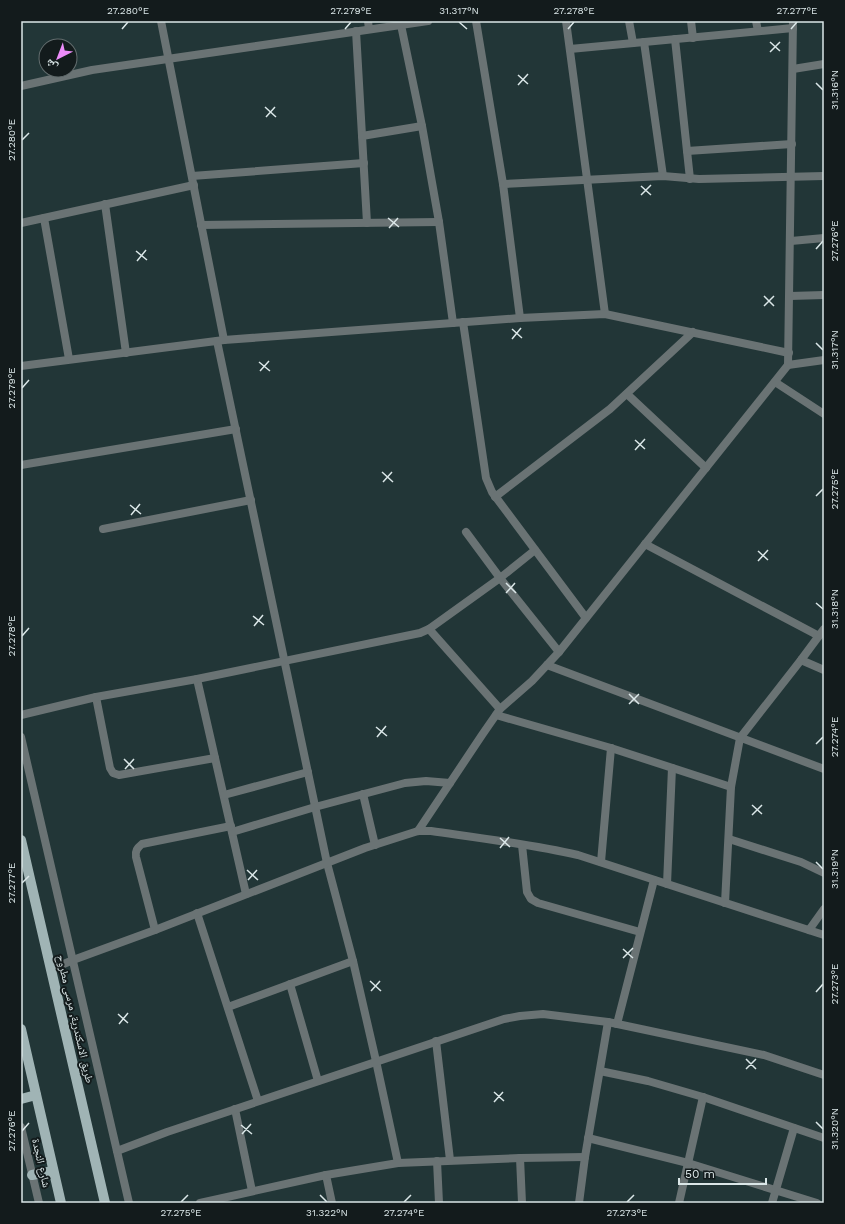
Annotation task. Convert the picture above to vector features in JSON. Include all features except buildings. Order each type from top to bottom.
[{"type":"main road","name":"طريق الاسكندرية, مرسى مطروح","points":[[21,840],[105,1203]]},
{"type":"main road","points":[[21,1029],[60,1203]]},
{"type":"main road","points":[[21,1098],[36,1095]]},
{"type":"main road","points":[[32,1175],[52,1170]]},
{"type":"street","points":[[161,21],[194,185],[236,429],[250,500],[327,863],[353,961],[398,1163]]},
{"type":"street","points":[[21,86],[92,70],[356,31],[369,25],[402,25],[428,21]]},
{"type":"street","points":[[476,21],[503,184],[520,318]]},
{"type":"street","points":[[566,21],[606,314]]},
{"type":"street","points":[[630,21],[633,43]]},
{"type":"street","points":[[691,21],[694,38]]},
{"type":"street","points":[[756,21],[758,31]]},
{"type":"street","points":[[402,25],[439,222],[453,323]]},
{"type":"street","points":[[418,831],[498,712],[559,652],[788,365],[792,177],[793,25],[758,31],[694,38],[570,49]]},
{"type":"street","points":[[356,31],[367,223]]},
{"type":"street","points":[[675,39],[690,179]]},
{"type":"street","points":[[644,42],[663,176]]},
{"type":"street","points":[[793,69],[824,64]]},
{"type":"street","points":[[362,136],[422,126]]},
{"type":"street","points":[[687,151],[792,144]]},
{"type":"street","points":[[192,176],[364,163]]},
{"type":"street","points":[[503,184],[663,176],[690,179],[824,176]]},
{"type":"street","points":[[21,222],[194,185]]},
{"type":"street","points":[[105,204],[126,353]]},
{"type":"street","points":[[44,218],[69,360]]},
{"type":"street","points":[[201,224],[439,222]]},
{"type":"street","points":[[791,241],[824,238]]},
{"type":"street","points":[[790,296],[824,295]]},
{"type":"street","points":[[21,366],[221,341],[520,318],[606,314],[789,353]]},
{"type":"street","points":[[463,322],[488,486],[586,618]]},
{"type":"street","points":[[495,497],[596,421],[693,332]]},
{"type":"street","points":[[788,365],[824,360]]},
{"type":"street","points":[[775,382],[824,414]]},
{"type":"street","points":[[627,394],[706,468]]},
{"type":"street","points":[[21,465],[236,429]]},
{"type":"street","points":[[103,529],[250,500]]},
{"type":"street","points":[[466,532],[500,578],[559,652]]},
{"type":"street","points":[[645,544],[819,636]]},
{"type":"street","points":[[21,714],[96,697],[197,679],[284,660],[408,636],[430,629],[500,578],[535,550]]},
{"type":"street","points":[[430,629],[498,712],[731,787]]},
{"type":"street","points":[[725,903],[731,787],[740,738],[824,629]]},
{"type":"street","points":[[801,660],[824,670]]},
{"type":"street","points":[[547,665],[824,769]]},
{"type":"street","points":[[197,679],[246,894]]},
{"type":"street","points":[[96,697],[110,768],[114,773],[119,775],[215,758]]},
{"type":"street","points":[[21,737],[129,1203]]},
{"type":"street","points":[[601,862],[611,748]]},
{"type":"street","points":[[667,884],[672,768]]},
{"type":"street","points":[[224,795],[308,772]]},
{"type":"street","points":[[155,930],[136,857],[136,850],[142,844],[232,829],[416,781],[450,783]]},
{"type":"street","points":[[363,794],[375,845]]},
{"type":"street","points":[[52,969],[327,863],[418,831],[431,831],[558,850],[601,862],[824,935]]},
{"type":"street","points":[[728,839],[801,862],[824,874]]},
{"type":"street","points":[[522,845],[527,892],[531,899],[538,903],[640,932]]},
{"type":"street","points":[[617,1024],[654,880]]},
{"type":"street","points":[[809,930],[824,909]]},
{"type":"street","points":[[197,913],[258,1101]]},
{"type":"street","points":[[228,1007],[353,961]]},
{"type":"street","points":[[290,984],[318,1081]]},
{"type":"street","points":[[117,1151],[166,1132],[376,1061],[504,1019],[520,1016],[554,1015],[608,1022],[764,1055],[824,1075]]},
{"type":"street","points":[[579,1203],[588,1138],[608,1022]]},
{"type":"street","points":[[436,1041],[450,1160]]},
{"type":"street","points":[[600,1071],[648,1081],[703,1097],[824,1138]]},
{"type":"street","points":[[679,1203],[703,1097]]},
{"type":"street","points":[[235,1109],[252,1191]]},
{"type":"street","name":"شارع النجدة","points":[[21,1127],[39,1203]]},
{"type":"street","points":[[772,1203],[794,1128]]},
{"type":"street","points":[[588,1138],[688,1163],[817,1203]]},
{"type":"street","points":[[520,1158],[522,1203]]},
{"type":"street","points":[[200,1203],[225,1200],[252,1191],[326,1175],[398,1163],[520,1158],[585,1158]]},
{"type":"street","points":[[437,1161],[440,1203]]},
{"type":"street","points":[[326,1175],[332,1203]]}]
